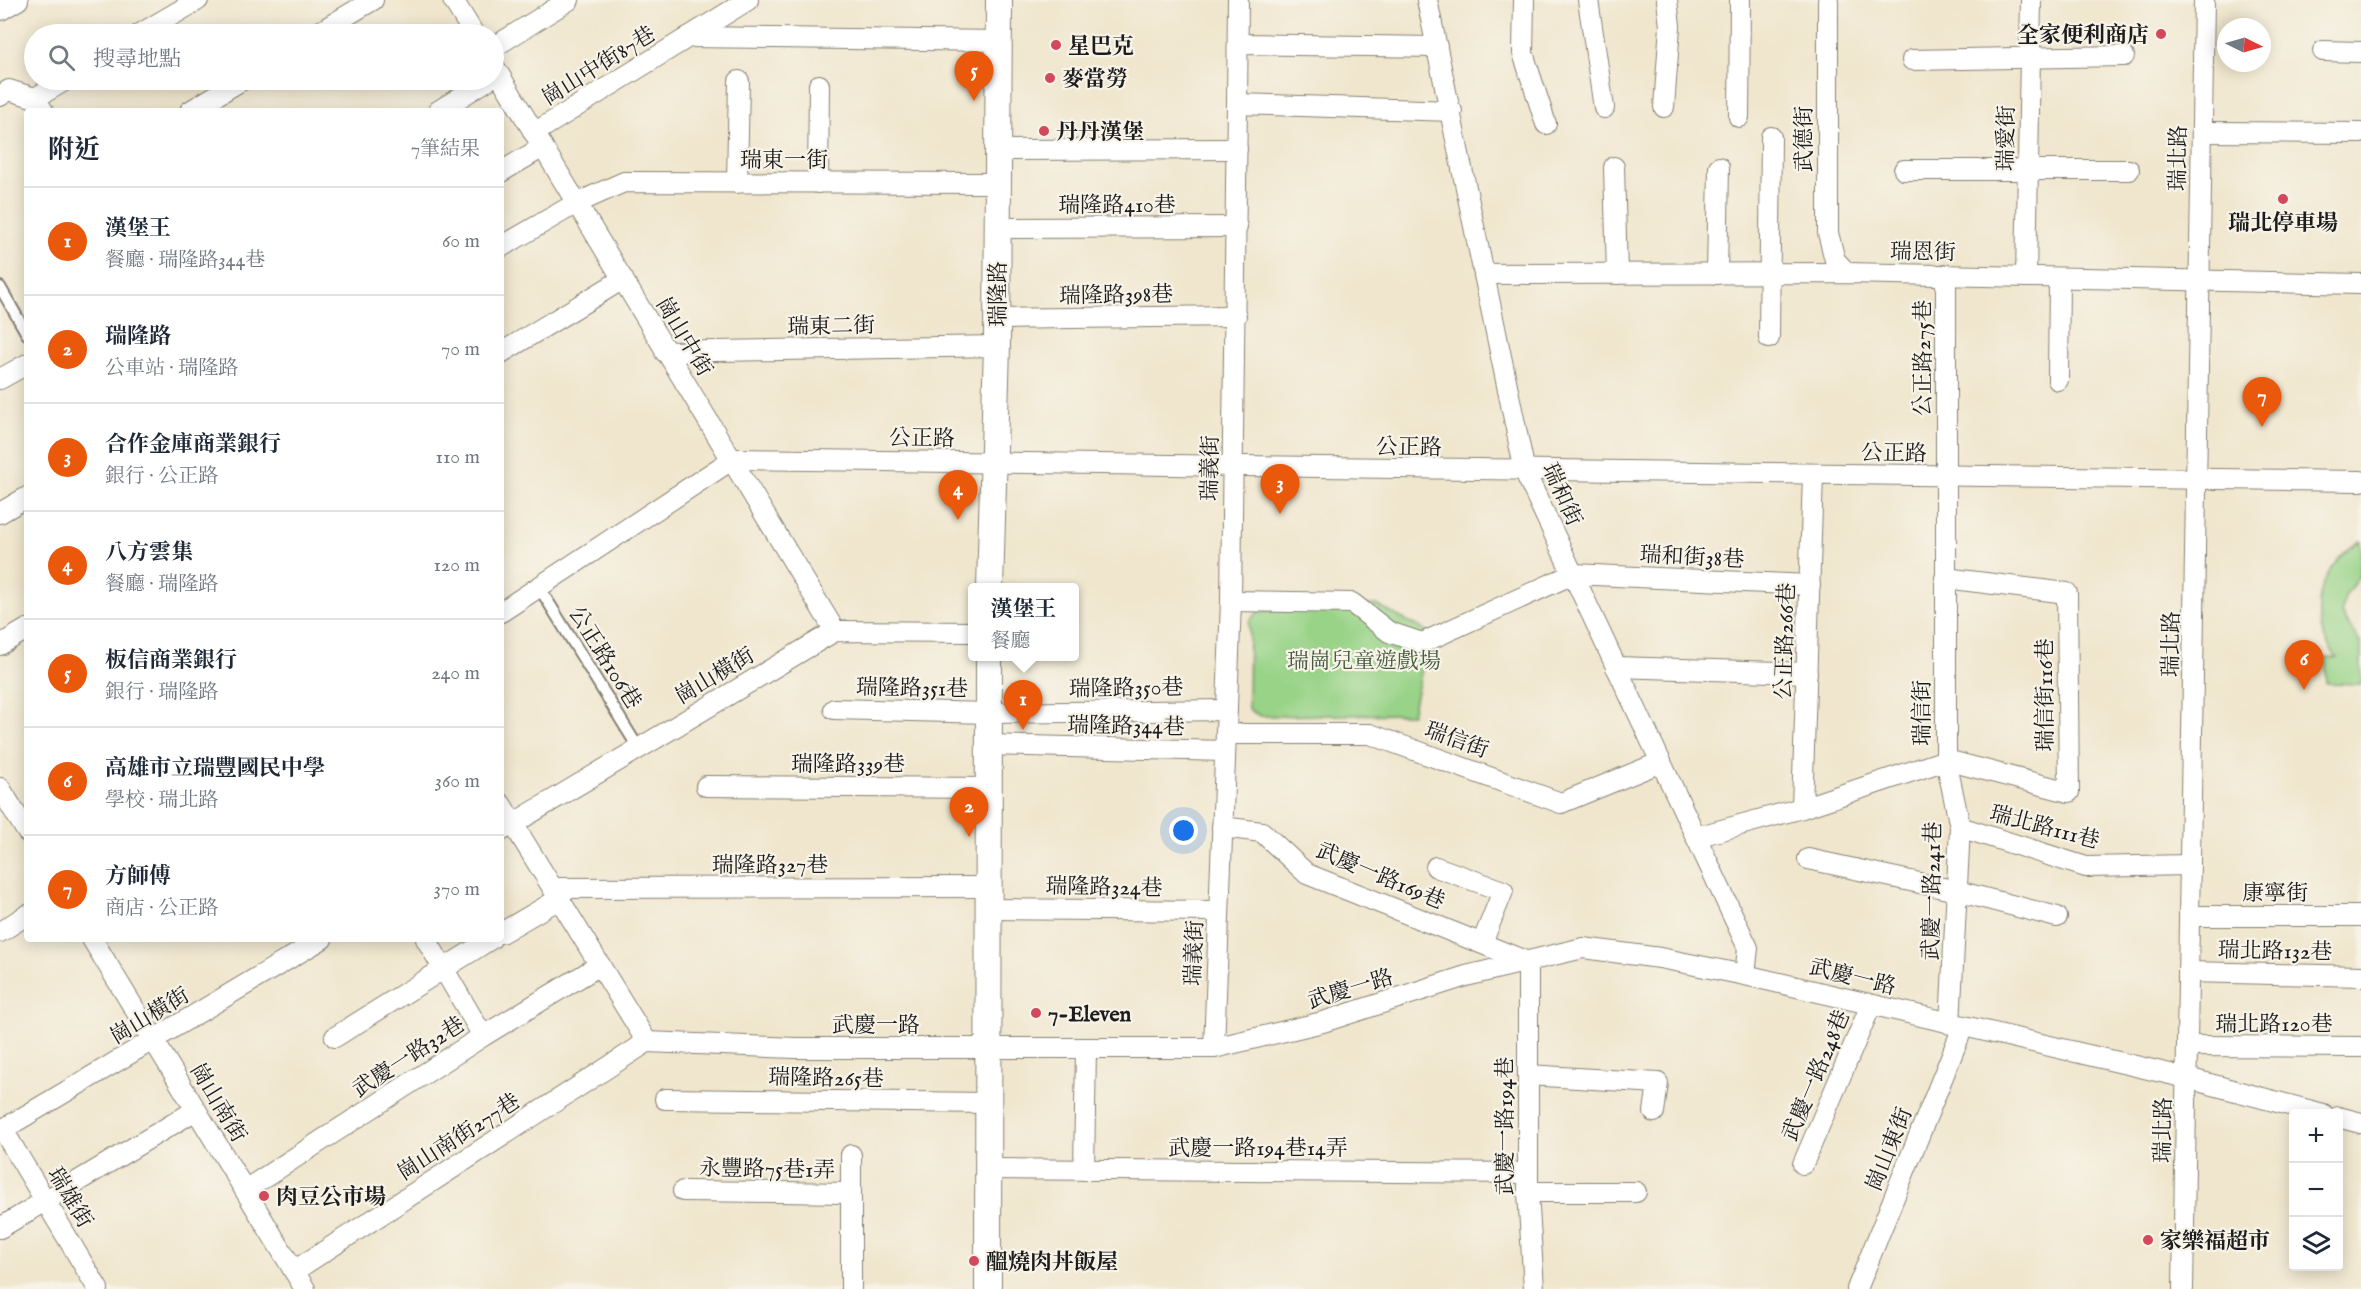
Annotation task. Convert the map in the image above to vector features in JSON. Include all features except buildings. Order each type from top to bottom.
[{"type":"street","points":[[157,24],[198,0]]},
{"type":"street","points":[[333,24],[373,0]]},
{"type":"street","points":[[453,0],[468,24]]},
{"type":"street","points":[[504,41],[569,0]]},
{"type":"street","name":"崗山中街87巷","points":[[504,169],[539,140],[688,37],[748,0]]},
{"type":"street","name":"瑞隆路","points":[[990,583],[997,346],[999,0]]},
{"type":"street","name":"瑞義街","points":[[1214,1048],[1231,602],[1238,0]]},
{"type":"street","name":"瑞和街","points":[[1427,0],[1452,111],[1525,472],[1748,948],[1745,975]]},
{"type":"street","points":[[1524,0],[1523,53],[1546,124]]},
{"type":"street","points":[[1588,0],[1604,108]]},
{"type":"street","points":[[1664,107],[1670,26],[1667,0]]},
{"type":"street","points":[[1739,117],[1740,0]]},
{"type":"street","name":"武德街","points":[[1828,0],[1828,233],[1835,260],[1847,273]]},
{"type":"street","name":"瑞愛街","points":[[2026,277],[2031,0]]},
{"type":"street","name":"瑞北路","points":[[2183,1289],[2204,0]]},
{"type":"street","points":[[688,37],[999,41]]},
{"type":"street","points":[[1238,44],[1437,47]]},
{"type":"street","points":[[2323,51],[2361,52]]},
{"type":"street","points":[[1912,60],[2124,56]]},
{"type":"street","points":[[737,183],[740,81]]},
{"type":"street","points":[[818,183],[819,85]]},
{"type":"street","points":[[0,96],[9,90],[39,104],[55,90]]},
{"type":"street","points":[[195,108],[225,90]]},
{"type":"street","points":[[442,108],[469,90]]},
{"type":"street","name":"崗山中街","points":[[504,90],[539,140],[575,204],[733,459],[835,631]]},
{"type":"street","points":[[1237,104],[1452,111]]},
{"type":"street","points":[[2202,132],[2361,133]]},
{"type":"street","points":[[1769,339],[1771,137]]},
{"type":"street","points":[[998,150],[1237,149]]},
{"type":"street","points":[[1614,167],[1617,274]]},
{"type":"street","points":[[1717,274],[1719,167]]},
{"type":"street","points":[[1904,170],[2128,170]]},
{"type":"street","name":"瑞東一街","points":[[504,246],[575,204],[624,182],[998,183]]},
{"type":"street","name":"瑞隆路410巷","points":[[998,228],[1237,227]]},
{"type":"street","name":"瑞恩街","points":[[1484,274],[1847,273],[2361,284]]},
{"type":"street","name":"公正路275巷","points":[[1945,477],[1946,275]]},
{"type":"street","points":[[2058,380],[2059,278]]},
{"type":"street","points":[[504,351],[622,279]]},
{"type":"street","name":"瑞隆路398巷","points":[[996,319],[1236,316]]},
{"type":"street","name":"瑞東二街","points":[[665,351],[997,346]]},
{"type":"street","points":[[0,380],[24,366]]},
{"type":"street","points":[[504,609],[733,459]]},
{"type":"street","name":"公正路","points":[[733,459],[1525,472],[2361,481]]},
{"type":"street","name":"公正路266巷","points":[[1802,808],[1813,475]]},
{"type":"street","name":"瑞信街","points":[[1696,837],[1802,808],[1946,760],[1945,477]]},
{"type":"street","points":[[0,513],[24,499]]},
{"type":"street","points":[[1231,602],[1352,603],[1389,633],[1422,643],[1573,574]]},
{"type":"street","name":"瑞和街38巷","points":[[1573,574],[1810,585]]},
{"type":"street","name":"瑞信街116巷","points":[[1945,578],[2067,593],[2069,792],[1946,760]]},
{"type":"street","points":[[0,645],[24,631]]},
{"type":"street","points":[[835,631],[968,632]]},
{"type":"street","name":"崗山橫街","points":[[507,827],[835,631]]},
{"type":"street","points":[[988,1289],[989,661]]},
{"type":"street","points":[[1616,667],[1807,673]]},
{"type":"street","name":"瑞隆路351巷","points":[[834,709],[989,713]]},
{"type":"street","name":"瑞隆路350巷","points":[[989,713],[1227,710]]},
{"type":"street","name":"瑞信街","points":[[1225,742],[1371,734],[1562,802],[1661,762]]},
{"type":"street","name":"瑞隆路344巷","points":[[989,745],[1225,742]]},
{"type":"street","name":"武慶一路241巷","points":[[1946,760],[1960,827],[1957,891],[1957,1026]]},
{"type":"street","name":"瑞隆路339巷","points":[[706,786],[989,788]]},
{"type":"street","points":[[0,788],[24,827]]},
{"type":"street","points":[[507,827],[556,894],[647,1042]]},
{"type":"street","name":"武慶一路169巷","points":[[1222,827],[1262,832],[1307,874],[1528,962]]},
{"type":"street","name":"瑞北路111巷","points":[[1960,827],[2086,867],[2190,865]]},
{"type":"street","points":[[1808,858],[1957,891],[2057,917]]},
{"type":"street","points":[[1436,867],[1503,891],[1482,944]]},
{"type":"street","points":[[504,931],[556,894]]},
{"type":"street","name":"瑞隆路327巷","points":[[556,894],[988,898]]},
{"type":"street","name":"瑞隆路324巷","points":[[988,898],[1219,911]]},
{"type":"street","name":"康寧街","points":[[2189,916],[2361,916]]},
{"type":"street","points":[[0,932],[24,917]]},
{"type":"street","name":"崗山南街","points":[[94,942],[305,1289]]},
{"type":"street","name":"崗山橫街","points":[[1,1130],[317,942]]},
{"type":"street","points":[[428,942],[483,1036]]},
{"type":"street","points":[[335,1037],[486,942]]},
{"type":"street","name":"武慶一路","points":[[647,1042],[795,1048],[1214,1048],[1323,1022],[1466,976],[1583,948],[1660,958],[1745,975],[2187,1078],[2307,1109]]},
{"type":"street","name":"武慶一路194巷","points":[[1528,962],[1528,1183],[1534,1289]]},
{"type":"street","name":"武慶一路32巷","points":[[244,1190],[483,1036],[600,965]]},
{"type":"street","name":"瑞北路132巷","points":[[2188,972],[2361,976]]},
{"type":"street","name":"武慶一路248巷","points":[[1803,1164],[1871,1005]]},
{"type":"street","name":"崗山東街","points":[[1857,1289],[1957,1026]]},
{"type":"street","name":"崗山南街277巷","points":[[294,1271],[647,1042]]},
{"type":"street","name":"瑞北路120巷","points":[[2187,1046],[2361,1047]]},
{"type":"street","points":[[1084,1170],[1086,1049]]},
{"type":"street","points":[[1528,1075],[1658,1083],[1654,1112]]},
{"type":"street","name":"瑞隆路265巷","points":[[665,1099],[987,1103]]},
{"type":"street","points":[[0,1228],[44,1199],[196,1110]]},
{"type":"street","points":[[2343,1119],[2361,1123]]},
{"type":"street","name":"瑞雄街","points":[[1,1130],[99,1289]]},
{"type":"street","points":[[851,1155],[851,1289]]},
{"type":"street","name":"武慶一路194巷14弄","points":[[987,1169],[1528,1183],[1636,1192]]},
{"type":"street","name":"永豐路75巷1弄","points":[[683,1191],[851,1193]]},
{"type":"lane","points":[[0,287],[24,329]]},
{"type":"lane","name":"公正路106巷","points":[[539,587],[639,749]]},
{"type":"green space","points":[[2361,541],[2361,573],[2345,596],[2341,614],[2361,644],[2361,684],[2326,683],[2326,658],[2337,658],[2327,643],[2321,627],[2320,594],[2334,564],[2346,551]]},
{"type":"green space","name":"瑞崗兒童遊戲場","points":[[1376,605],[1430,633],[1412,714],[1260,716],[1248,709],[1249,621],[1259,611]]},
{"type":"place","name":"全家便利商店","points":[[2161,34]]},
{"type":"place","name":"星巴克","points":[[1056,45]]},
{"type":"place","name":"麥當勞","points":[[1050,78]]},
{"type":"place","name":"板信商業銀行","points":[[974,101]]},
{"type":"place","name":"丹丹漢堡","points":[[1044,131]]},
{"type":"place","name":"瑞北停車場","points":[[2283,199]]},
{"type":"place","name":"方師傅","points":[[2262,427]]},
{"type":"place","name":"合作金庫商業銀行","points":[[1280,514]]},
{"type":"place","name":"八方雲集","points":[[958,520]]},
{"type":"place","name":"高雄市立瑞豐國民中學","points":[[2304,690]]},
{"type":"place","name":"漢堡王","points":[[1023,730]]},
{"type":"place","name":"瑞隆路","points":[[969,837]]},
{"type":"place","name":"7-Eleven","points":[[1036,1013]]},
{"type":"place","name":"肉豆公市場","points":[[264,1196]]},
{"type":"place","name":"家樂福超市","points":[[2148,1240]]},
{"type":"place","name":"醞燒肉丼飯屋","points":[[974,1261]]}]
